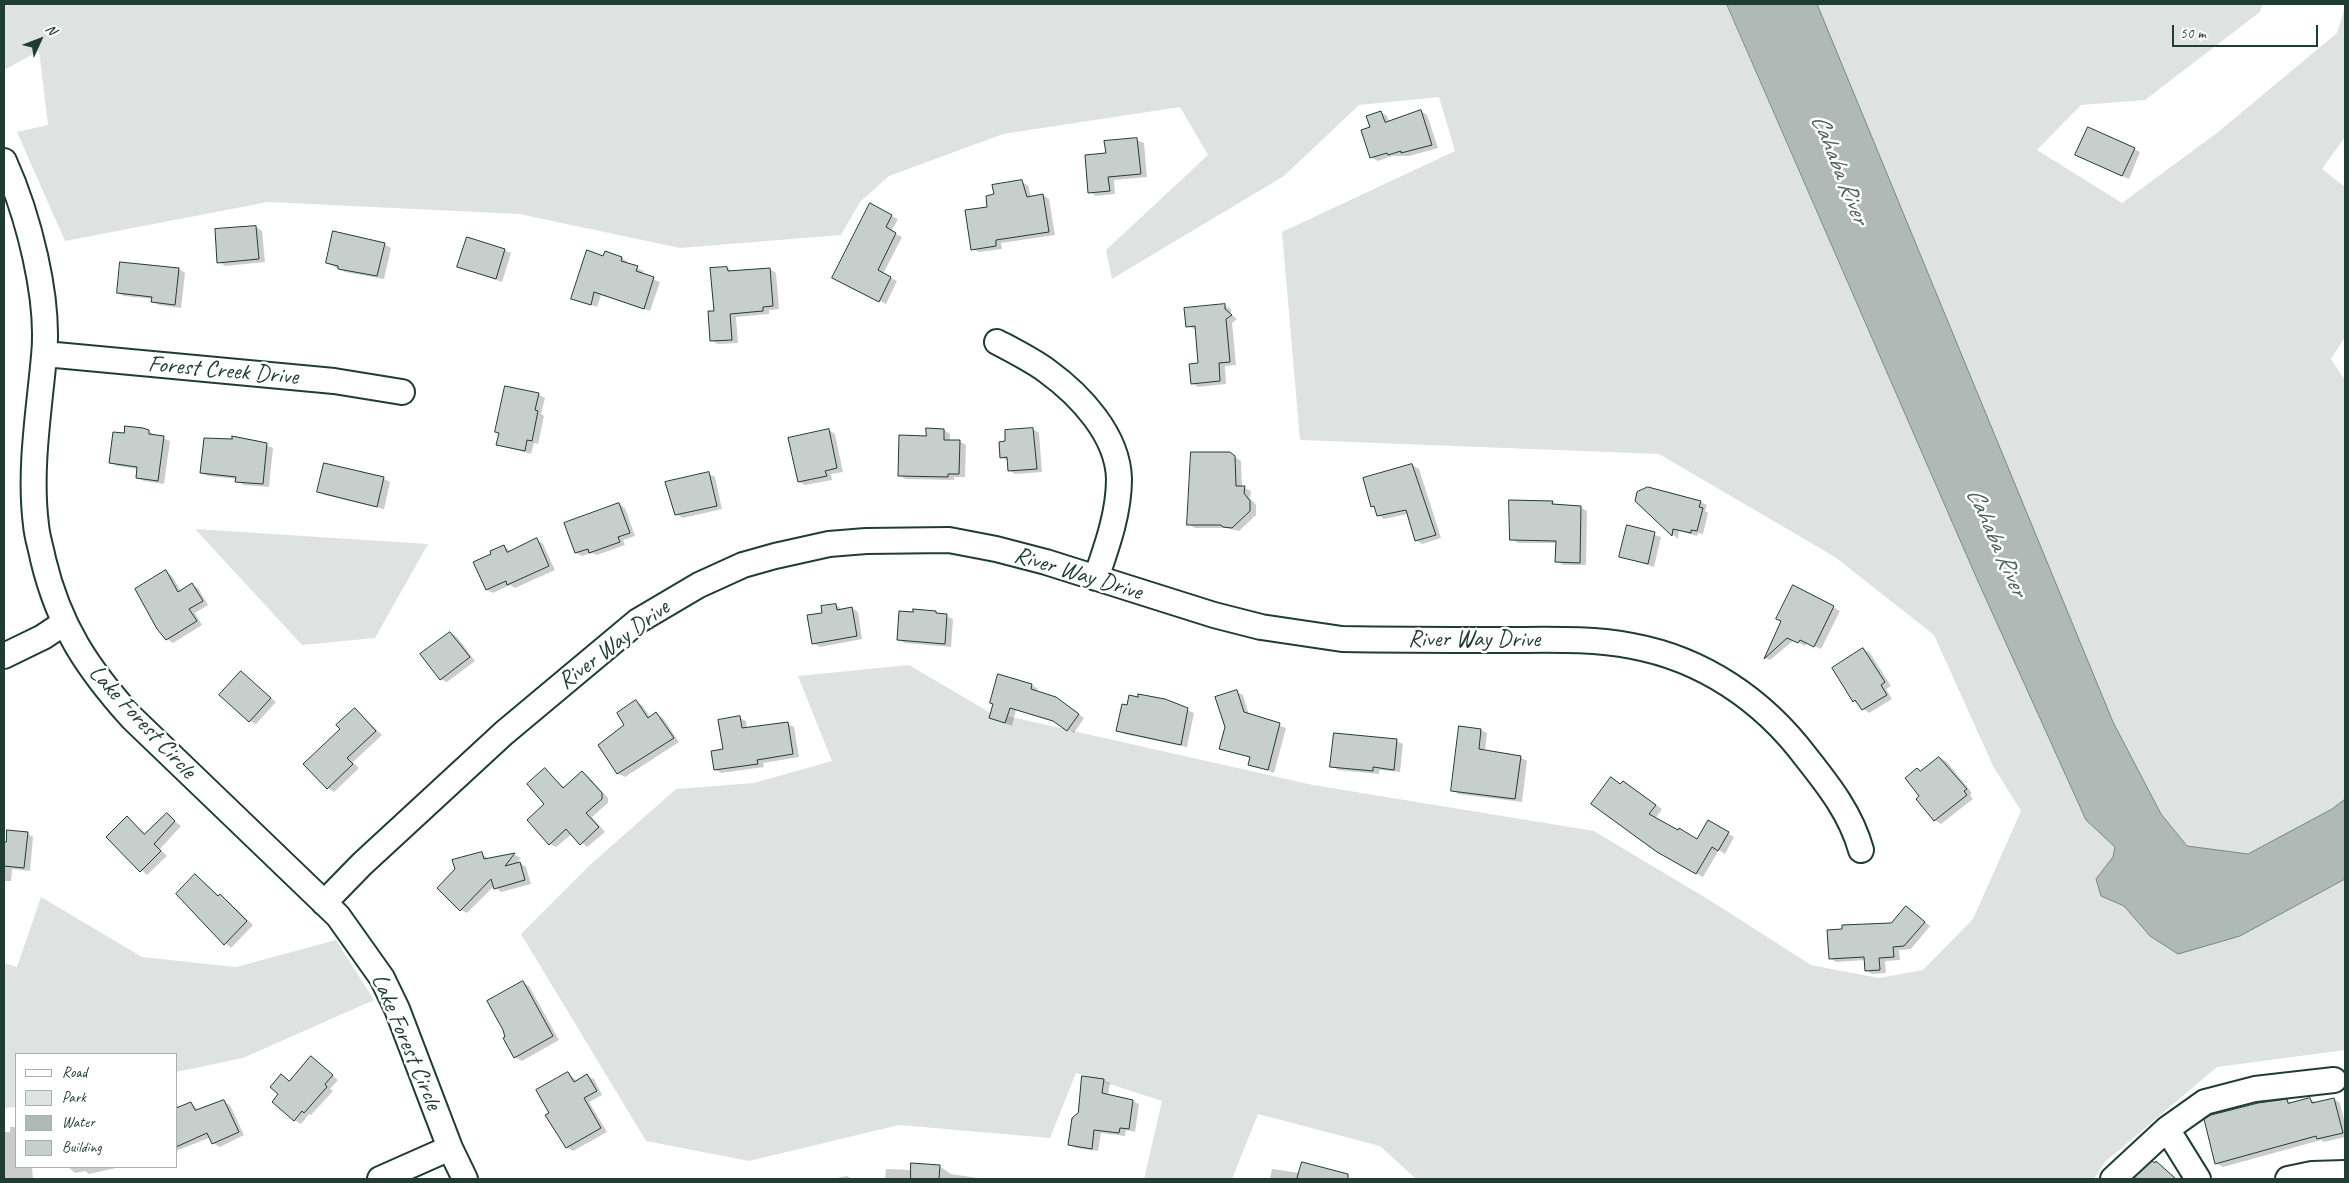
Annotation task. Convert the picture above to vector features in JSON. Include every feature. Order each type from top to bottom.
[{"type":"street","name":"Lake Forest Circle","points":[[4,161],[22,203],[30,235],[44,315],[45,354],[37,426],[34,481],[36,527],[48,577],[64,622],[84,660],[105,688],[132,718],[338,916],[382,978],[397,1009],[450,1148],[465,1179]]},
{"type":"street","points":[[997,342],[1046,370],[1071,390],[1087,408],[1106,435],[1119,477],[1117,505],[1109,540],[1096,578]]},
{"type":"street","name":"Forest Creek Drive","points":[[45,354],[334,381],[402,392]]},
{"type":"street","name":"River Way Drive","points":[[324,903],[362,864],[504,733],[638,620],[667,602],[743,565],[829,544],[874,540],[949,540],[1005,551],[1214,615],[1301,634],[1342,639],[1590,642],[1631,646],[1662,653],[1721,679],[1749,697],[1772,718],[1792,738],[1840,803],[1856,832],[1861,850]]},
{"type":"street","points":[[4,656],[43,638],[64,622]]},
{"type":"street","points":[[2113,1179],[2167,1129],[2205,1102],[2255,1089],[2334,1080]]},
{"type":"street","points":[[2167,1129],[2198,1179]]},
{"type":"street","points":[[380,1179],[450,1148]]},
{"type":"street","points":[[2288,1179],[2312,1174],[2345,1173]]},
{"type":"green space","points":[[4,4],[1727,4],[1977,579],[2086,820],[2115,847],[2113,857],[2096,879],[2101,896],[2124,906],[2150,936],[2240,936],[2345,879],[2345,1050],[2217,1067],[2105,1162],[2094,1179],[1416,1179],[1380,1146],[1258,1114],[1232,1179],[1144,1179],[1162,1101],[1076,1073],[1050,1138],[899,1125],[749,1161],[646,1141],[521,934],[591,864],[676,789],[754,783],[832,761],[798,676],[909,665],[989,712],[1313,785],[1594,831],[1711,901],[1811,965],[1879,978],[1923,970],[1973,919],[2021,811],[1993,766],[1934,635],[1835,557],[1659,454],[1300,440],[1282,232],[1455,151],[1439,97],[1359,105],[1284,176],[1112,279],[1106,250],[1208,155],[1180,107],[1003,134],[889,176],[860,202],[841,235],[680,248],[519,214],[268,202],[65,241],[17,132],[48,125],[39,51],[4,70]]},
{"type":"green space","points":[[1817,4],[2263,4],[2260,12],[2145,100],[2081,105],[2037,150],[2122,203],[2218,132],[2337,33],[2345,7],[2345,137],[2322,169],[2345,187],[2345,337],[2331,359],[2345,380],[2345,799],[2332,809],[2248,854],[2187,846],[2161,814],[2113,722]]},
{"type":"green space","points":[[195,529],[428,544],[375,638],[302,645]]},
{"type":"green space","points":[[41,897],[142,957],[236,967],[336,940],[374,1000],[243,1058],[178,1072],[178,1053],[15,1053],[15,1107],[4,1108],[4,963],[17,967]]},
{"type":"water","name":"Cahaba River","points":[[1727,4],[1817,4],[2113,722],[2161,814],[2187,846],[2248,854],[2332,809],[2345,799],[2345,879],[2240,936],[2178,954],[2150,936],[2124,906],[2101,896],[2096,879],[2113,857],[2115,847],[2086,820],[1977,579]]},
{"type":"building","points":[[1421,110],[1432,145],[1370,158],[1361,130],[1370,127],[1366,116],[1381,111],[1385,122]]},
{"type":"building","points":[[2088,127],[2135,148],[2122,176],[2075,155]]},
{"type":"building","points":[[1137,138],[1141,174],[1108,177],[1110,191],[1088,193],[1085,155],[1106,153],[1104,141]]},
{"type":"building","points":[[1022,180],[1027,197],[1043,194],[1049,232],[996,240],[996,246],[971,250],[965,210],[987,207],[986,196],[994,194],[992,185]]},
{"type":"building","points":[[870,203],[892,215],[886,227],[896,233],[878,270],[891,277],[879,302],[832,278]]},
{"type":"building","points":[[256,226],[259,259],[217,263],[215,229]]},
{"type":"building","points":[[333,231],[385,243],[377,276],[338,269],[338,266],[326,263]]},
{"type":"building","points":[[467,237],[505,249],[496,279],[457,267]]},
{"type":"building","points":[[587,250],[603,256],[605,251],[622,257],[621,261],[638,266],[636,271],[654,277],[644,309],[594,292],[591,305],[571,299]]},
{"type":"building","points":[[120,262],[179,268],[175,305],[151,302],[152,297],[117,293]]},
{"type":"building","points":[[727,267],[728,271],[770,268],[773,306],[763,307],[763,311],[730,314],[732,340],[710,341],[708,311],[714,311],[710,268]]},
{"type":"building","points":[[1225,304],[1225,309],[1232,315],[1226,319],[1230,362],[1219,363],[1220,381],[1191,384],[1189,364],[1198,363],[1195,326],[1186,327],[1184,308]]},
{"type":"building","points":[[505,386],[539,393],[535,410],[538,411],[532,441],[527,440],[525,451],[496,445],[499,433],[495,432]]},
{"type":"building","points":[[125,426],[143,428],[149,430],[149,434],[164,436],[158,481],[136,478],[137,467],[109,463],[113,432],[124,433]]},
{"type":"building","points":[[926,428],[944,429],[944,440],[960,440],[959,474],[948,474],[948,477],[898,476],[899,435],[926,436]]},
{"type":"building","points":[[1033,428],[1037,469],[1008,471],[1007,457],[1000,458],[999,442],[1005,441],[1005,430]]},
{"type":"building","points":[[829,429],[837,468],[825,471],[827,476],[798,482],[788,438]]},
{"type":"building","points":[[232,436],[267,443],[263,484],[235,482],[236,477],[200,473],[204,438],[232,439]]},
{"type":"building","points":[[1191,452],[1230,452],[1235,456],[1236,486],[1245,486],[1244,493],[1250,501],[1250,511],[1232,528],[1221,525],[1187,525]]},
{"type":"building","points":[[324,463],[384,477],[377,507],[317,492]]},
{"type":"building","points":[[1412,464],[1436,535],[1415,541],[1406,510],[1377,516],[1374,506],[1371,507],[1363,478]]},
{"type":"building","points":[[709,472],[717,506],[675,515],[665,482]]},
{"type":"building","points":[[1648,487],[1701,501],[1699,507],[1703,508],[1697,531],[1691,530],[1691,533],[1673,529],[1672,536],[1635,501],[1637,492]]},
{"type":"building","points":[[1509,500],[1553,501],[1552,504],[1581,506],[1580,563],[1555,562],[1556,541],[1510,540]]},
{"type":"building","points":[[619,503],[630,533],[618,537],[620,542],[589,553],[588,549],[575,553],[564,523]]},
{"type":"building","points":[[1627,525],[1655,532],[1648,564],[1619,557]]},
{"type":"building","points":[[537,538],[549,566],[507,585],[506,581],[486,590],[473,562],[491,554],[490,551],[504,545],[507,552]]},
{"type":"building","points":[[166,570],[178,592],[192,583],[203,601],[189,609],[197,621],[166,640],[157,629],[135,589]]},
{"type":"building","points":[[1793,585],[1834,606],[1814,647],[1800,640],[1798,643],[1787,638],[1764,659],[1781,621],[1776,619]]},
{"type":"building","points":[[836,604],[837,610],[852,607],[857,636],[812,644],[807,615],[822,613],[821,606]]},
{"type":"building","points":[[913,609],[947,614],[945,644],[897,640],[899,611],[913,612]]},
{"type":"building","points":[[450,632],[470,657],[440,680],[420,654]]},
{"type":"building","points":[[1863,648],[1885,682],[1881,685],[1887,695],[1862,710],[1855,700],[1853,702],[1832,668]]},
{"type":"building","points":[[241,671],[271,698],[249,722],[219,695]]},
{"type":"building","points":[[998,674],[1032,684],[1031,689],[1056,697],[1079,714],[1067,731],[1053,721],[1010,708],[1005,723],[989,718],[993,704],[990,703]]},
{"type":"building","points":[[1237,690],[1244,712],[1280,723],[1268,770],[1248,765],[1250,757],[1219,749],[1225,727],[1215,697]]},
{"type":"building","points":[[1138,694],[1165,699],[1188,708],[1181,745],[1116,731],[1122,704],[1127,705],[1129,695],[1138,697]]},
{"type":"building","points":[[636,700],[648,718],[656,712],[674,738],[617,774],[598,745],[624,725],[617,713]]},
{"type":"building","points":[[355,708],[376,731],[347,758],[353,764],[327,789],[303,764],[340,729],[336,725]]},
{"type":"building","points":[[740,716],[742,728],[788,722],[793,754],[757,760],[758,764],[714,770],[711,751],[723,749],[718,720]]},
{"type":"building","points":[[1459,726],[1481,729],[1479,749],[1521,756],[1515,799],[1451,791]]},
{"type":"building","points":[[1334,733],[1397,739],[1394,770],[1373,767],[1373,771],[1330,767]]},
{"type":"building","points":[[1939,757],[1967,789],[1964,791],[1967,795],[1934,821],[1916,799],[1919,796],[1905,778],[1917,768],[1920,771]]},
{"type":"building","points":[[545,768],[563,788],[582,771],[602,793],[602,799],[586,813],[599,827],[580,845],[566,829],[549,845],[527,820],[544,804],[527,784]]},
{"type":"building","points":[[1611,777],[1620,784],[1623,781],[1656,805],[1649,814],[1697,839],[1708,820],[1729,832],[1718,851],[1712,847],[1696,874],[1657,852],[1591,804]]},
{"type":"building","points":[[167,813],[175,821],[154,844],[161,851],[140,872],[106,837],[127,816],[144,834]]},
{"type":"building","points":[[7,830],[28,832],[24,868],[4,866],[4,842],[6,842]]},
{"type":"building","points":[[482,852],[484,859],[515,853],[505,866],[520,862],[525,880],[494,889],[491,879],[460,911],[437,888],[455,869],[452,860]]},
{"type":"building","points":[[195,874],[218,896],[220,894],[247,921],[224,945],[176,894]]},
{"type":"building","points":[[1906,906],[1925,922],[1904,946],[1893,947],[1894,957],[1879,958],[1880,970],[1865,971],[1864,957],[1829,959],[1827,930],[1842,929],[1842,925],[1891,923]]},
{"type":"building","points":[[523,981],[553,1036],[514,1058],[503,1038],[505,1037],[503,1030],[487,1001]]},
{"type":"building","points":[[311,1056],[333,1075],[325,1084],[327,1087],[304,1113],[302,1111],[294,1121],[272,1102],[278,1094],[270,1087],[281,1074],[289,1081]]},
{"type":"building","points":[[568,1072],[574,1082],[587,1074],[597,1091],[584,1098],[601,1128],[566,1148],[545,1115],[549,1113],[536,1090]]},
{"type":"building","points":[[1082,1076],[1104,1079],[1102,1093],[1133,1100],[1129,1129],[1120,1128],[1119,1133],[1094,1130],[1092,1149],[1068,1145],[1072,1118],[1078,1113]]},
{"type":"building","points":[[2310,1098],[2312,1103],[2334,1098],[2343,1133],[2317,1139],[2316,1136],[2215,1164],[2204,1119],[2211,1115],[2258,1103],[2287,1099],[2288,1103]]},
{"type":"building","points":[[224,1100],[239,1132],[212,1144],[207,1133],[178,1146],[178,1107],[191,1102],[195,1110]]},
{"type":"building","points":[[2152,1161],[2155,1163],[2156,1161],[2176,1179],[2133,1179]]},
{"type":"building","points":[[1302,1162],[1348,1174],[1348,1179],[1297,1179]]},
{"type":"building","points":[[911,1163],[940,1165],[939,1179],[911,1179]]}]
